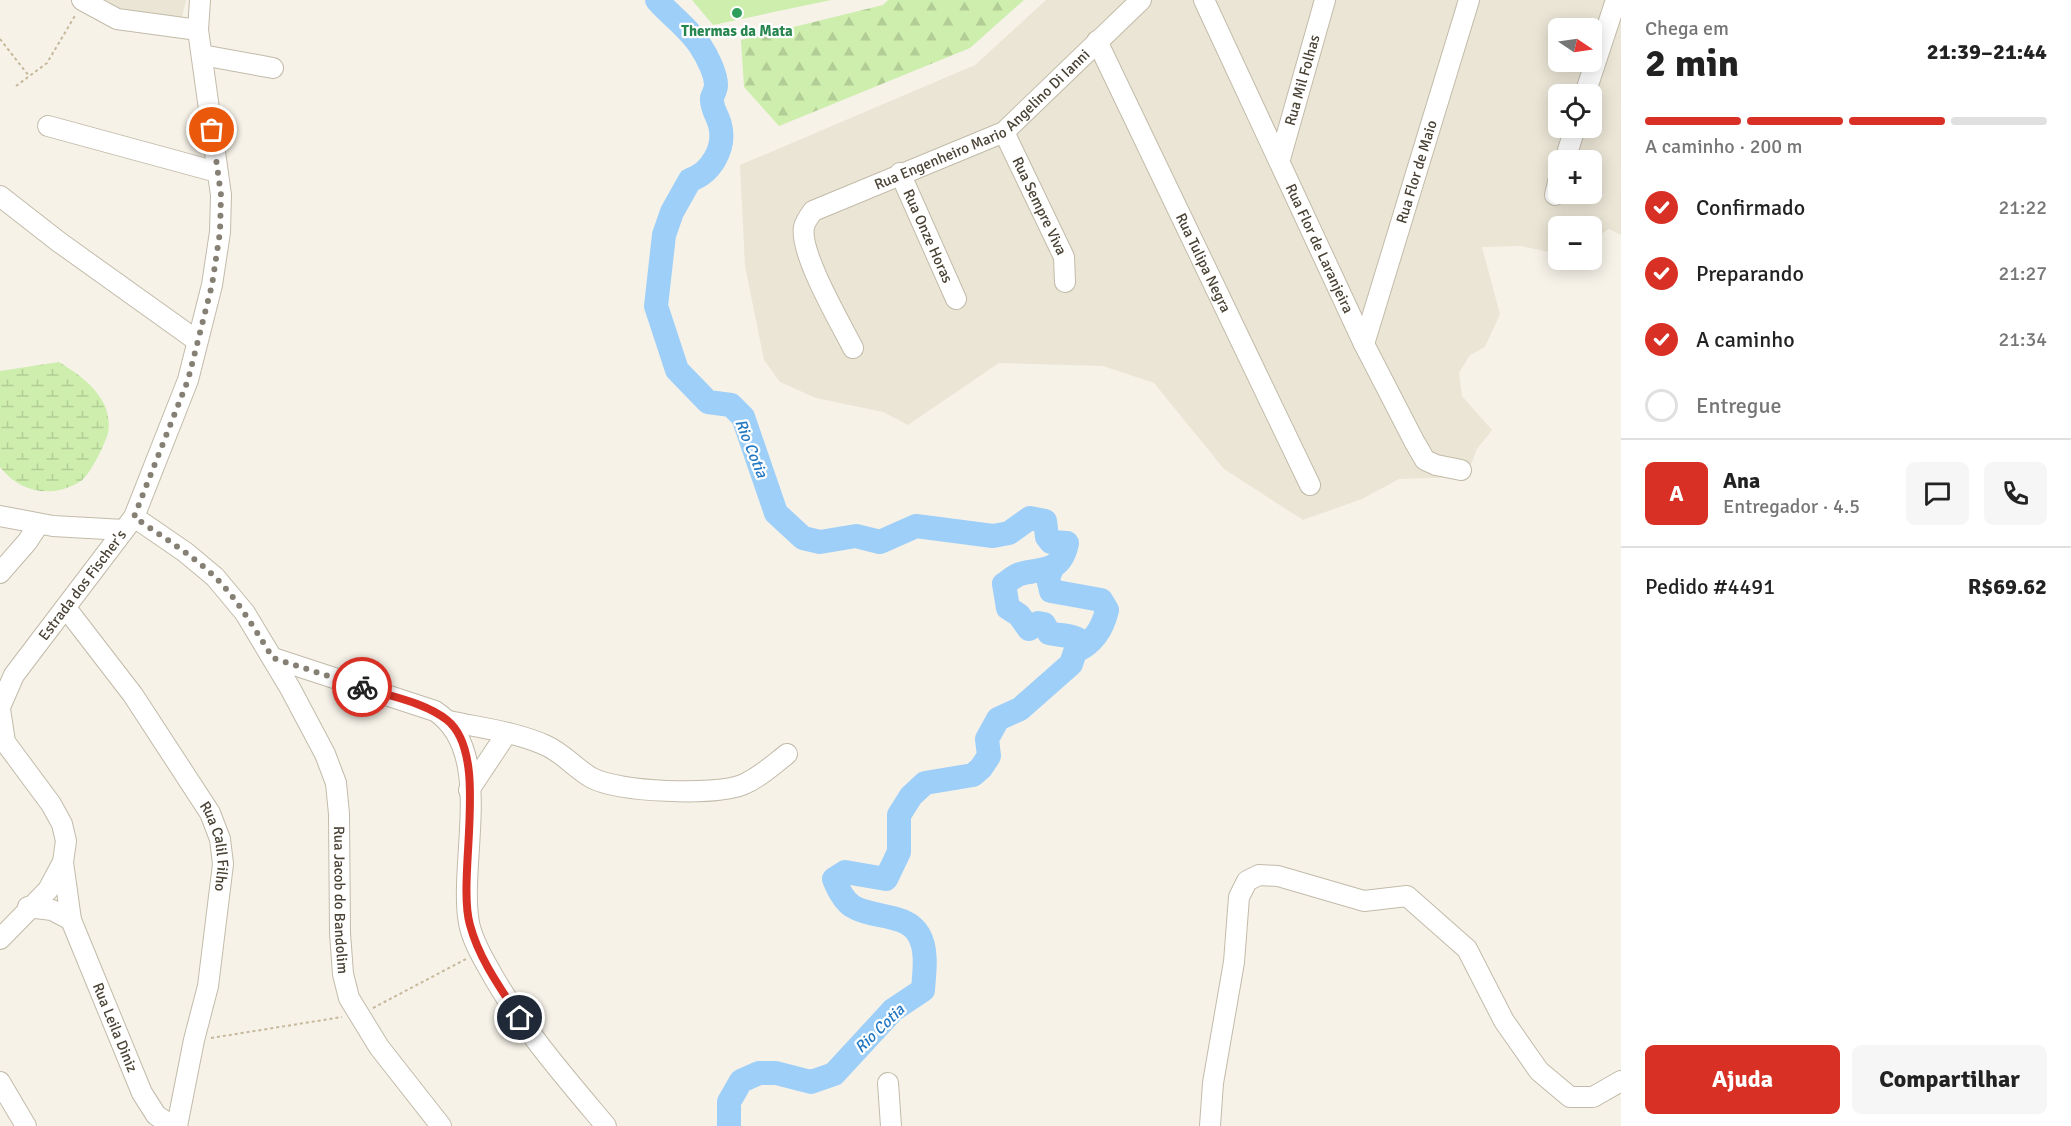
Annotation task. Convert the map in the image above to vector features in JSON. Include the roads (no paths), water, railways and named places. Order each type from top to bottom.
[{"type":"street","points":[[83,0],[117,18],[198,30]]},
{"type":"street","name":"Estrada dos Fischer's","points":[[0,939],[48,890],[63,862],[66,841],[62,824],[18,755],[5,741],[0,708],[14,675],[129,524],[188,380],[196,340],[212,285],[220,232],[221,195],[198,30],[200,0]]},
{"type":"street","name":"Rua Engenheiro Mario Angelino Di Ianni","points":[[853,348],[814,269],[804,227],[809,218],[820,206],[1004,132],[1141,0]]},
{"type":"street","name":"Rua Flor de Laranjeira","points":[[1204,0],[1280,159],[1286,178],[1364,344],[1425,460],[1436,465],[1461,470]]},
{"type":"street","name":"Rua Mil Folhas","points":[[1280,159],[1326,0]]},
{"type":"street","name":"Rua Flor de Maio","points":[[1364,344],[1469,0]]},
{"type":"street","points":[[1588,84],[1616,0]]},
{"type":"street","name":"Rua Tulipa Negra","points":[[1096,41],[1310,485]]},
{"type":"street","points":[[202,55],[273,68]]},
{"type":"street","points":[[48,126],[216,171]]},
{"type":"street","name":"Rua Sempre Viva","points":[[1004,132],[1064,257],[1065,282]]},
{"type":"street","name":"Rua Onze Horas","points":[[900,173],[956,299]]},
{"type":"street","points":[[0,196],[59,242],[196,340]]},
{"type":"street","points":[[0,516],[39,524],[129,524]]},
{"type":"street","points":[[0,573],[27,542],[39,524]]},
{"type":"street","name":"Rua Jacob do Bandolim","points":[[129,524],[185,552],[215,577],[245,614],[273,658],[325,754],[336,783],[339,814],[340,933],[343,974],[350,998],[379,1047],[441,1126]]},
{"type":"street","name":"Rua Calil Filho","points":[[66,608],[133,695],[210,813],[220,839],[222,874],[208,987],[194,1040],[177,1126]]},
{"type":"street","points":[[273,658],[435,711],[449,721],[462,741],[466,764],[469,790],[469,923],[480,952],[532,1037],[606,1126]]},
{"type":"street","points":[[449,721],[547,746],[562,754],[591,777],[601,781],[676,791],[699,792],[738,786],[762,773],[787,754]]},
{"type":"street","points":[[469,790],[507,734]]},
{"type":"street","name":"Rua Leila Diniz","points":[[63,862],[71,920],[142,1093],[156,1115],[172,1126]]},
{"type":"street","points":[[1210,1126],[1213,1083],[1234,962],[1239,897],[1246,881],[1259,875],[1278,876],[1364,901],[1407,896],[1467,949],[1504,1021],[1539,1071],[1570,1097],[1593,1097],[1621,1081]]},
{"type":"street","points":[[28,908],[52,910],[71,920]]},
{"type":"street","points":[[0,1082],[26,1126]]},
{"type":"street","points":[[888,1083],[891,1126]]},
{"type":"waterway","name":"Rio Cotia","points":[[657,0],[691,34],[708,60],[716,81],[716,89],[712,98],[721,134],[719,151],[710,166],[698,177],[690,180],[672,212],[664,235],[656,306],[677,370],[708,402],[731,405],[743,417],[776,513],[803,538],[820,542],[856,536],[880,542],[916,526],[993,536],[1009,533],[1030,518],[1045,521],[1047,537],[1051,542],[1067,543],[1064,553],[1055,565],[1043,570],[1020,574],[1004,584],[1008,608],[1019,615],[1029,629],[1038,623],[1044,624],[1049,633],[1079,640],[1071,664],[1020,709],[998,719],[987,739],[989,756],[981,768],[973,775],[925,783],[911,796],[899,815],[899,852],[886,879],[845,872],[834,879],[843,897],[852,906],[869,913],[897,919],[913,928],[919,935],[924,948],[923,990],[893,1010],[834,1074],[811,1082],[776,1073],[759,1073],[741,1081],[729,1102],[729,1126]]},
{"type":"waterway","name":"Rio Cotia","points":[[1053,566],[1048,578],[1051,591],[1101,600],[1107,610],[1097,633],[1089,643],[1078,650]]},
{"type":"place","name":"Thermas da Mata","points":[[737,13]]}]
